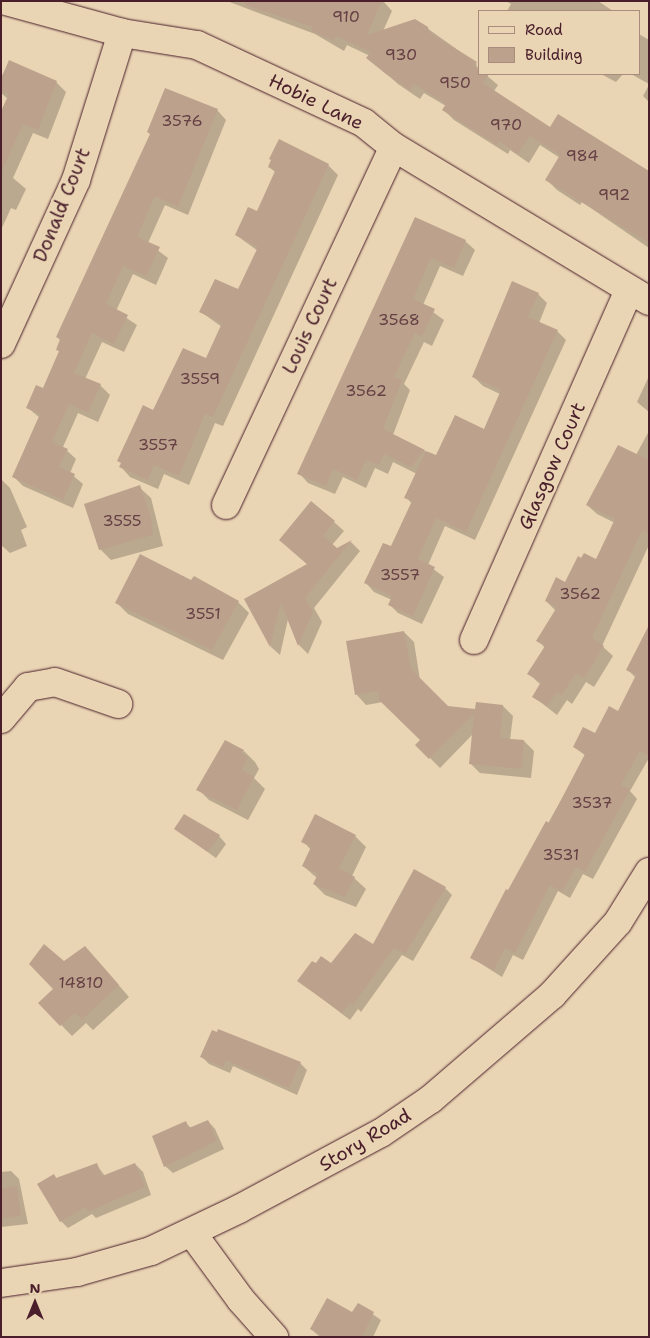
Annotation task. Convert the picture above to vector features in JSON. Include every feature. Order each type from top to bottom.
[{"type":"street","name":"Hobie Lane","points":[[6,1],[122,33],[197,45],[364,123],[394,147],[639,296]]},
{"type":"street","name":"Donald Court","points":[[1,344],[76,180],[122,33]]},
{"type":"street","name":"Louis Court","points":[[226,505],[394,147]]},
{"type":"street","name":"Glasgow Court","points":[[474,640],[639,296]]},
{"type":"street","points":[[1,719],[28,686],[55,682],[118,704]]},
{"type":"street","name":"Story Road","points":[[1,1283],[77,1272],[151,1251],[192,1233],[381,1133],[431,1099],[514,1031],[589,957],[618,922],[649,872]]},
{"type":"street","points":[[192,1233],[241,1300],[274,1337]]},
{"type":"building","points":[[245,1],[382,1],[367,35],[415,19],[428,27],[429,32],[477,62],[474,66],[478,68],[478,75],[488,75],[483,83],[550,127],[558,114],[649,171],[649,243],[545,180],[560,155],[530,136],[518,154],[499,141],[497,145],[442,110],[446,104],[414,84],[410,90],[386,74],[366,58],[371,52],[336,36],[334,41],[311,31],[313,27],[245,5]]},
{"type":"building","points":[[9,60],[57,81],[38,130],[23,124],[1,173],[1,111],[9,94],[1,91],[1,79]]},
{"type":"building","points":[[165,88],[218,109],[178,207],[155,196],[137,237],[160,247],[146,276],[123,266],[106,304],[128,315],[114,344],[92,333],[74,373],[101,384],[88,413],[69,404],[52,442],[68,449],[59,467],[75,474],[63,500],[12,477],[40,414],[26,408],[36,385],[43,388],[59,351],[56,350],[60,339],[56,337],[150,134],[147,132]]},
{"type":"building","points":[[279,139],[329,164],[213,417],[205,414],[179,476],[154,465],[148,480],[119,467],[121,463],[117,461],[143,405],[153,410],[183,348],[206,358],[222,323],[199,312],[215,279],[238,289],[258,247],[235,235],[248,207],[257,211],[275,171],[268,167],[271,160],[269,159]]},
{"type":"building","points":[[415,217],[466,240],[454,268],[431,258],[413,299],[435,309],[422,337],[415,333],[394,377],[402,380],[383,429],[425,450],[411,467],[384,454],[379,465],[366,460],[357,480],[333,469],[326,486],[297,474]]},
{"type":"building","points":[[512,281],[539,293],[528,317],[558,330],[466,532],[436,518],[418,559],[435,567],[413,616],[388,605],[392,596],[364,583],[383,543],[391,546],[412,501],[404,498],[426,451],[436,455],[455,415],[484,429],[501,390],[472,377]]},
{"type":"building","points":[[618,445],[649,460],[649,533],[642,530],[592,638],[604,646],[584,678],[576,673],[562,695],[557,692],[547,706],[532,697],[541,682],[527,674],[545,646],[536,641],[557,607],[545,601],[556,577],[565,582],[578,556],[581,558],[584,553],[596,559],[615,519],[586,505]]},
{"type":"building","points":[[140,485],[151,518],[153,535],[99,550],[84,504]]},
{"type":"building","points":[[311,501],[335,521],[323,536],[337,548],[352,540],[305,598],[313,612],[298,646],[281,603],[270,647],[244,599],[307,564],[279,540]]},
{"type":"building","points":[[140,554],[191,580],[194,576],[239,601],[212,650],[115,603]]},
{"type":"building","points":[[649,625],[649,756],[640,751],[621,785],[630,790],[585,872],[576,867],[562,892],[550,885],[515,953],[505,948],[494,970],[470,958],[506,889],[508,890],[546,821],[549,823],[585,754],[573,747],[583,727],[595,733],[609,706],[618,711],[636,675],[626,670]]},
{"type":"building","points":[[404,631],[411,669],[448,706],[475,709],[476,702],[503,705],[500,738],[524,740],[522,769],[469,764],[474,714],[429,759],[415,745],[420,740],[379,700],[378,691],[355,695],[346,641]]},
{"type":"building","points":[[225,740],[244,750],[242,754],[248,757],[242,770],[254,777],[237,810],[196,790]]},
{"type":"building","points":[[184,814],[220,835],[208,852],[174,829]]},
{"type":"building","points":[[315,814],[356,835],[339,868],[355,877],[345,897],[313,884],[318,874],[302,866],[311,847],[301,842]]},
{"type":"building","points":[[414,869],[446,887],[405,954],[394,948],[353,1005],[350,1003],[342,1013],[297,981],[312,961],[316,963],[321,956],[331,963],[355,933],[373,944]]},
{"type":"building","points":[[44,944],[64,961],[85,946],[119,985],[82,1020],[75,1013],[60,1026],[38,1003],[53,989],[29,964]]},
{"type":"building","points":[[218,1029],[301,1062],[289,1088],[226,1060],[223,1067],[200,1057],[212,1030],[217,1032]]},
{"type":"building","points":[[208,1120],[217,1141],[164,1167],[152,1136],[186,1121],[189,1128]]},
{"type":"building","points":[[97,1163],[102,1176],[135,1163],[145,1187],[88,1212],[86,1207],[60,1222],[37,1184],[54,1174],[56,1178]]},
{"type":"building","points":[[17,1186],[21,1216],[1,1219],[1,1188]]},
{"type":"building","points":[[327,1298],[352,1312],[358,1303],[374,1312],[362,1337],[324,1337],[310,1329]]}]
